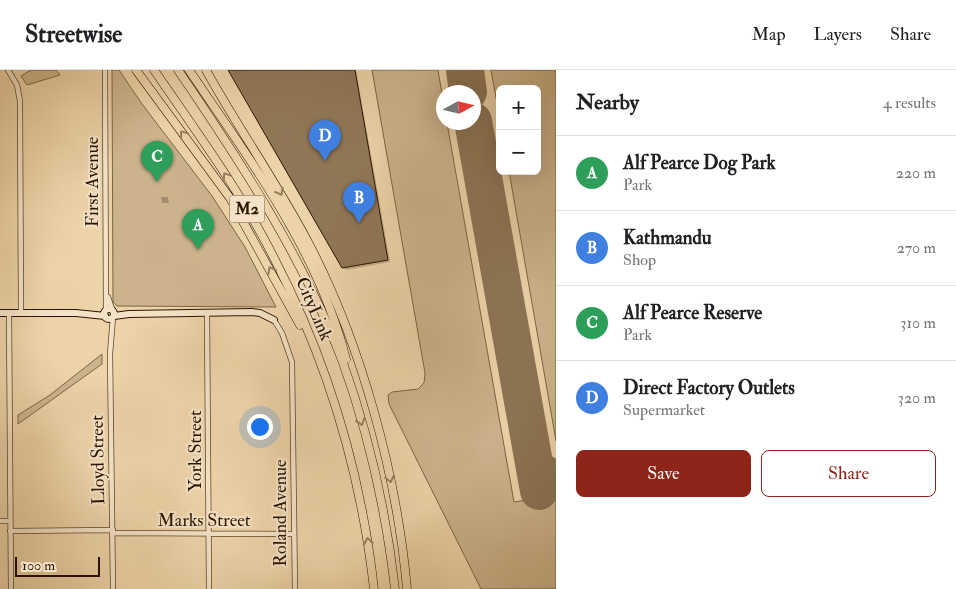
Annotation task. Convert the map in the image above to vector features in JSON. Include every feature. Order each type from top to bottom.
[{"type":"highway","points":[[136,70],[230,198],[319,359]]},
{"type":"highway","name":"CityLink","points":[[154,70],[255,224],[290,290],[333,398],[358,487],[370,549],[374,589]]},
{"type":"highway","name":"CityLink","points":[[178,70],[281,232],[328,328],[355,401],[381,496],[395,589]]},
{"type":"highway","points":[[189,70],[271,193],[305,254],[338,331],[355,401]]},
{"type":"highway","points":[[200,70],[218,92]]},
{"type":"highway","points":[[206,70],[274,181],[302,232],[340,312],[387,463],[400,533],[407,589]]},
{"type":"street","points":[[8,70],[18,85],[20,101],[20,313]]},
{"type":"street","name":"First Avenue","points":[[105,70],[107,294],[109,314]]},
{"type":"street","points":[[0,313],[260,313],[274,320]]},
{"type":"street","points":[[9,313],[11,589]]},
{"type":"street","name":"York Street","points":[[207,313],[209,589]]},
{"type":"street","name":"Lloyd Street","points":[[109,314],[112,330],[113,589]]},
{"type":"street","name":"Roland Avenue","points":[[274,320],[282,333],[292,362],[295,589]]},
{"type":"street","points":[[0,521],[10,521]]},
{"type":"street","name":"Marks Street","points":[[10,531],[209,535],[294,534]]},
{"type":"shaded area","points":[[31,70],[56,70],[60,75],[27,85],[21,76]]},
{"type":"shaded area","points":[[112,70],[119,70],[142,104],[212,196],[245,247],[276,307],[117,306],[113,302]]},
{"type":"shaded area","points":[[372,70],[438,70],[440,85],[436,85],[436,130],[448,130],[514,502],[556,495],[556,589],[481,589],[389,404],[388,395],[392,392],[418,389],[424,383],[425,373]]},
{"type":"shaded area","points":[[491,70],[556,70],[556,441],[510,175],[541,175],[541,85],[496,85],[496,98]]},
{"type":"shaded area","points":[[102,354],[102,364],[18,424],[18,415],[50,395]]},
{"type":"building","points":[[228,70],[355,70],[388,260],[342,268]]},
{"type":"taxiway","points":[[530,444],[543,460],[556,467]]},
{"type":"taxiway","points":[[537,481],[556,477]]},
{"type":"runway","points":[[465,70],[467,85]]},
{"type":"runway","points":[[475,130],[539,491]]},
{"type":"place","name":"Direct Factory Outlets","points":[[325,161]]},
{"type":"place","name":"Alf Pearce Reserve","points":[[157,182]]},
{"type":"place","name":"Kathmandu","points":[[359,223]]},
{"type":"place","name":"Alf Pearce Dog Park","points":[[198,250]]}]
